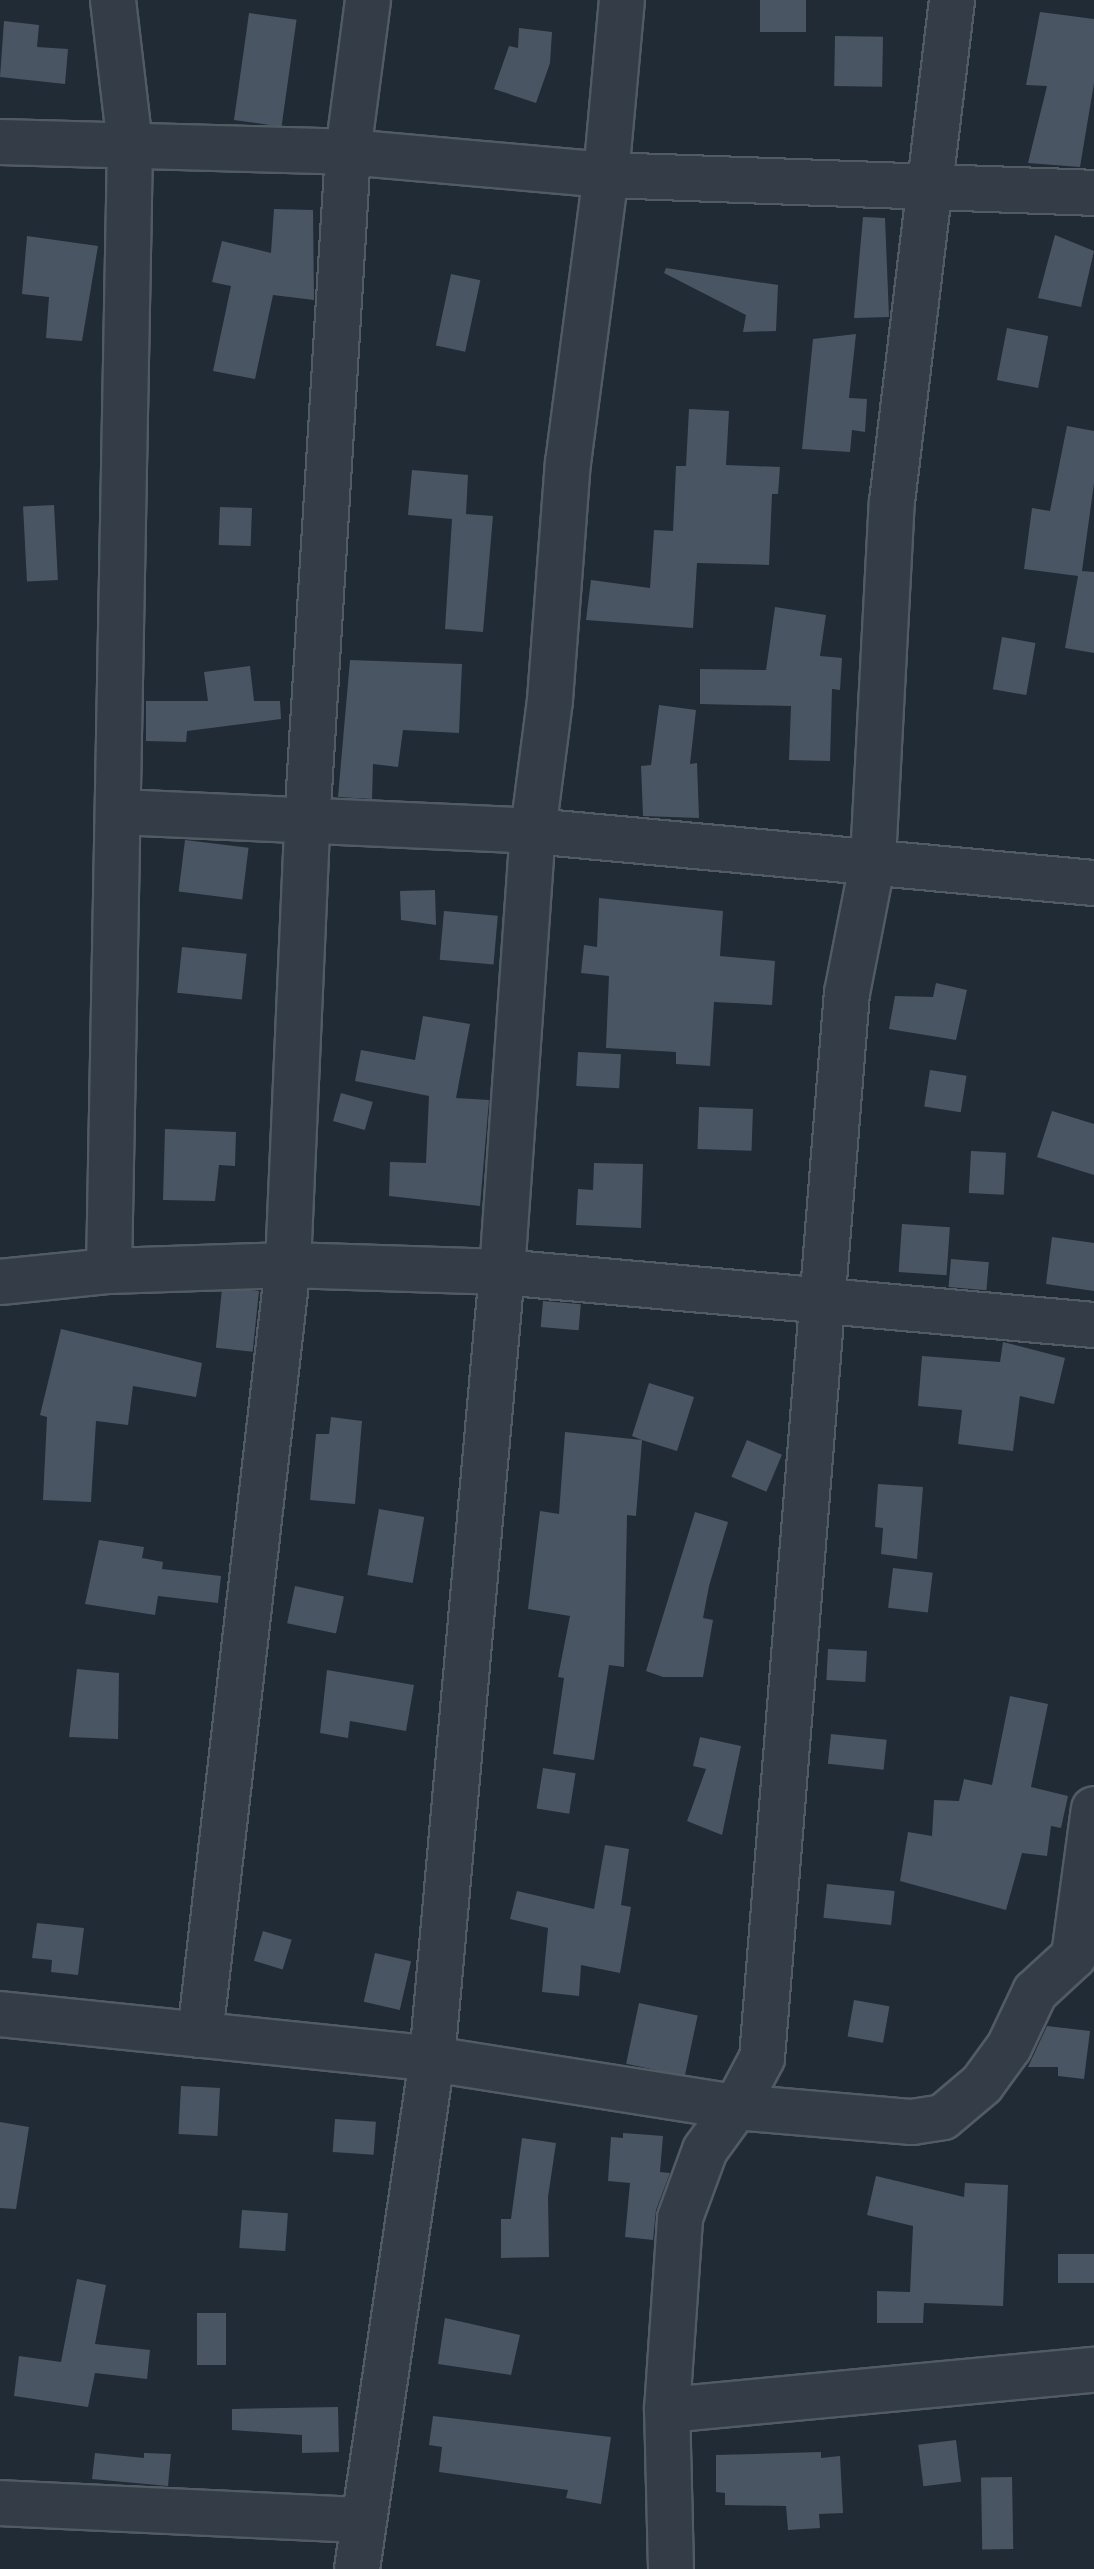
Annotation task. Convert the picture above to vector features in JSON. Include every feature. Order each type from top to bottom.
[{"type":"street","points":[[109,1271],[130,145],[113,0]]},
{"type":"street","points":[[200,2035],[288,1265],[307,823],[348,152],[368,0]]},
{"type":"street","points":[[357,2569],[432,2059],[502,1272],[533,831],[550,700],[568,463],[606,175],[622,0]]},
{"type":"street","points":[[671,2569],[667,2410],[680,2218],[705,2150],[736,2107],[762,2058],[819,1300],[847,993],[873,860],[892,502],[927,187],[952,0]]},
{"type":"street","points":[[0,142],[348,152],[606,175],[1094,193]]},
{"type":"street","points":[[119,812],[533,831],[873,860],[1094,883]]},
{"type":"street","points":[[0,1282],[109,1271],[288,1265],[502,1272],[1094,1325]]},
{"type":"street","points":[[0,2014],[432,2059],[736,2107],[912,2122],[943,2117],[982,2084],[1009,2047],[1035,1992],[1074,1956],[1094,1809]]},
{"type":"street","points":[[667,2410],[1094,2370]]},
{"type":"street","points":[[0,2503],[364,2520]]},
{"type":"building","points":[[760,0],[806,0],[806,32],[760,32]]},
{"type":"building","points":[[1040,12],[1094,19],[1094,83],[1080,167],[1028,163],[1047,86],[1026,85]]},
{"type":"building","points":[[249,13],[297,20],[282,127],[234,120]]},
{"type":"building","points":[[4,21],[39,25],[37,47],[68,49],[65,84],[0,77]]},
{"type":"building","points":[[519,28],[552,32],[550,63],[536,103],[494,89],[509,46],[518,48]]},
{"type":"building","points":[[835,36],[883,37],[882,87],[834,86]]},
{"type":"building","points":[[274,209],[313,210],[314,300],[273,295],[255,379],[213,371],[231,286],[212,282],[222,241],[271,253]]},
{"type":"building","points":[[863,217],[885,218],[889,317],[854,318]]},
{"type":"building","points":[[1055,235],[1094,251],[1081,307],[1038,298]]},
{"type":"building","points":[[27,236],[98,246],[82,341],[46,338],[49,297],[22,294]]},
{"type":"building","points":[[666,268],[778,285],[776,331],[743,332],[746,315],[664,273]]},
{"type":"building","points":[[451,274],[480,280],[465,352],[436,345]]},
{"type":"building","points":[[1007,328],[1048,336],[1038,388],[997,380]]},
{"type":"building","points":[[856,334],[849,398],[867,399],[865,432],[852,430],[850,452],[802,449],[813,339]]},
{"type":"building","points":[[689,409],[729,411],[726,465],[780,467],[778,494],[772,494],[769,565],[697,563],[693,628],[586,620],[591,580],[650,588],[654,530],[673,531],[676,466],[686,466]]},
{"type":"building","points":[[1067,426],[1094,431],[1094,483],[1082,571],[1094,572],[1094,653],[1065,648],[1078,576],[1024,569],[1032,508],[1050,511]]},
{"type":"building","points":[[412,470],[468,475],[466,514],[493,516],[483,632],[445,629],[452,519],[408,515]]},
{"type":"building","points":[[54,505],[58,580],[27,582],[23,507]]},
{"type":"building","points":[[220,507],[252,508],[251,546],[219,545]]},
{"type":"building","points":[[775,607],[826,615],[820,656],[842,658],[840,690],[832,689],[830,761],[789,760],[791,706],[700,704],[700,669],[766,670]]},
{"type":"building","points":[[1002,637],[1035,643],[1026,695],[993,689]]},
{"type":"building","points":[[350,660],[462,664],[459,733],[403,730],[398,767],[373,764],[372,799],[338,797]]},
{"type":"building","points":[[250,666],[254,701],[280,701],[281,719],[187,731],[186,742],[146,741],[146,701],[208,701],[204,672]]},
{"type":"building","points":[[659,705],[696,710],[690,764],[697,763],[699,818],[643,816],[641,766],[651,765]]},
{"type":"building","points":[[185,840],[249,848],[242,899],[179,892]]},
{"type":"building","points":[[435,890],[436,925],[401,920],[400,891]]},
{"type":"building","points":[[599,898],[723,911],[720,956],[775,961],[772,1005],[714,1002],[710,1066],[676,1064],[676,1052],[606,1048],[609,976],[581,973],[584,945],[597,947]]},
{"type":"building","points":[[444,911],[498,916],[494,965],[440,960]]},
{"type":"building","points":[[182,947],[247,954],[242,1000],[177,993]]},
{"type":"building","points":[[936,983],[967,990],[956,1040],[889,1029],[895,996],[933,997]]},
{"type":"building","points":[[423,1016],[470,1024],[456,1098],[489,1100],[480,1206],[389,1196],[390,1162],[426,1163],[429,1096],[355,1081],[361,1050],[415,1060]]},
{"type":"building","points":[[578,1052],[621,1054],[619,1088],[576,1086]]},
{"type":"building","points":[[930,1070],[967,1076],[961,1112],[924,1107]]},
{"type":"building","points":[[341,1093],[373,1102],[365,1130],[333,1121]]},
{"type":"building","points":[[699,1107],[753,1109],[752,1151],[698,1149]]},
{"type":"building","points":[[1052,1111],[1094,1124],[1094,1175],[1037,1157]]},
{"type":"building","points":[[165,1129],[236,1132],[235,1166],[219,1165],[215,1201],[163,1200]]},
{"type":"building","points":[[971,1151],[1006,1153],[1004,1195],[969,1193]]},
{"type":"building","points":[[594,1163],[643,1164],[641,1228],[576,1225],[578,1189],[593,1190]]},
{"type":"building","points":[[902,1224],[950,1227],[947,1275],[899,1272]]},
{"type":"building","points":[[1052,1237],[1094,1243],[1094,1291],[1046,1284]]},
{"type":"building","points":[[951,1259],[989,1262],[986,1290],[949,1287]]},
{"type":"building","points":[[222,1287],[259,1291],[253,1352],[216,1348]]},
{"type":"building","points":[[543,1301],[581,1304],[579,1330],[541,1327]]},
{"type":"building","points":[[61,1329],[202,1363],[196,1397],[133,1386],[128,1425],[96,1421],[91,1502],[43,1500],[47,1417],[40,1415]]},
{"type":"building","points":[[1003,1342],[1065,1358],[1054,1404],[1020,1396],[1013,1451],[958,1444],[962,1410],[918,1406],[922,1356],[1000,1362]]},
{"type":"building","points":[[649,1383],[694,1397],[677,1451],[632,1436]]},
{"type":"building","points":[[331,1417],[362,1421],[355,1504],[310,1500],[316,1434],[329,1434]]},
{"type":"building","points":[[565,1432],[642,1440],[636,1516],[627,1515],[624,1667],[609,1665],[594,1760],[553,1754],[564,1678],[558,1677],[570,1616],[528,1609],[540,1511],[559,1514]]},
{"type":"building","points":[[747,1440],[782,1455],[766,1492],[731,1477]]},
{"type":"building","points":[[878,1484],[923,1487],[917,1559],[881,1554],[883,1528],[875,1527]]},
{"type":"building","points":[[379,1509],[424,1517],[413,1583],[367,1575]]},
{"type":"building","points":[[695,1512],[728,1522],[703,1618],[713,1620],[703,1677],[663,1677],[646,1671]]},
{"type":"building","points":[[99,1540],[144,1547],[142,1558],[163,1562],[162,1569],[221,1576],[218,1603],[158,1596],[155,1615],[85,1604]]},
{"type":"building","points":[[893,1568],[933,1573],[928,1613],[888,1608]]},
{"type":"building","points":[[295,1586],[344,1596],[336,1634],[287,1623]]},
{"type":"building","points":[[828,1649],[867,1651],[865,1682],[826,1680]]},
{"type":"building","points":[[77,1669],[119,1673],[118,1739],[69,1737]]},
{"type":"building","points":[[327,1670],[414,1685],[406,1731],[350,1721],[348,1738],[320,1733]]},
{"type":"building","points":[[1010,1696],[1048,1704],[1031,1787],[1068,1796],[1061,1828],[1051,1826],[1047,1856],[1022,1853],[1006,1910],[900,1881],[908,1832],[932,1836],[934,1800],[959,1801],[964,1779],[992,1785]]},
{"type":"building","points":[[831,1734],[887,1740],[884,1770],[828,1764]]},
{"type":"building","points":[[700,1737],[741,1746],[722,1835],[687,1821],[706,1769],[693,1766]]},
{"type":"building","points":[[543,1768],[576,1773],[569,1814],[537,1808]]},
{"type":"building","points":[[605,1845],[629,1849],[621,1905],[631,1907],[620,1973],[581,1965],[579,1996],[542,1992],[548,1928],[510,1919],[517,1891],[594,1909]]},
{"type":"building","points":[[827,1884],[895,1891],[891,1925],[823,1918]]},
{"type":"building","points":[[37,1923],[84,1928],[78,1975],[51,1972],[52,1960],[32,1958]]},
{"type":"building","points":[[263,1931],[292,1940],[283,1969],[254,1961]]},
{"type":"building","points":[[375,1953],[411,1961],[400,2010],[364,2002]]},
{"type":"building","points":[[854,2000],[889,2006],[883,2043],[848,2036]]},
{"type":"building","points":[[639,2003],[698,2015],[685,2076],[626,2064]]},
{"type":"building","points":[[1047,2026],[1090,2031],[1084,2079],[1058,2076],[1058,2067],[1028,2067]]},
{"type":"building","points":[[181,2086],[220,2088],[217,2136],[178,2134]]},
{"type":"building","points":[[335,2119],[376,2122],[374,2155],[333,2152]]},
{"type":"building","points":[[0,2122],[29,2127],[16,2209],[0,2208]]},
{"type":"building","points":[[623,2133],[663,2136],[660,2172],[670,2173],[656,2210],[653,2240],[625,2237],[630,2183],[608,2181],[611,2137],[623,2138]]},
{"type":"building","points":[[522,2138],[556,2143],[548,2197],[549,2257],[501,2258],[501,2219],[511,2219]]},
{"type":"building","points":[[876,2176],[964,2197],[965,2183],[1008,2185],[1003,2306],[924,2303],[923,2323],[877,2323],[877,2291],[910,2292],[913,2226],[867,2215]]},
{"type":"building","points":[[242,2210],[288,2213],[285,2251],[239,2248]]},
{"type":"building","points":[[1058,2254],[1094,2254],[1094,2283],[1058,2283]]},
{"type":"building","points":[[77,2279],[106,2285],[95,2344],[150,2350],[147,2379],[95,2373],[88,2407],[14,2396],[19,2356],[61,2362]]},
{"type":"building","points":[[197,2313],[226,2313],[226,2365],[197,2365]]},
{"type":"building","points":[[445,2318],[520,2335],[511,2375],[438,2364]]},
{"type":"building","points":[[338,2407],[339,2452],[302,2453],[302,2435],[232,2430],[232,2409]]},
{"type":"building","points":[[433,2416],[611,2437],[601,2504],[566,2498],[568,2490],[439,2472],[442,2447],[429,2445]]},
{"type":"building","points":[[956,2440],[961,2482],[923,2486],[918,2445]]},
{"type":"building","points":[[821,2452],[821,2458],[840,2456],[843,2513],[819,2514],[820,2528],[788,2530],[786,2506],[725,2505],[725,2493],[716,2492],[716,2455]]},
{"type":"building","points":[[95,2453],[144,2458],[144,2453],[171,2454],[168,2486],[92,2479]]},
{"type":"building","points":[[1012,2477],[1013,2549],[982,2550],[981,2478]]}]
